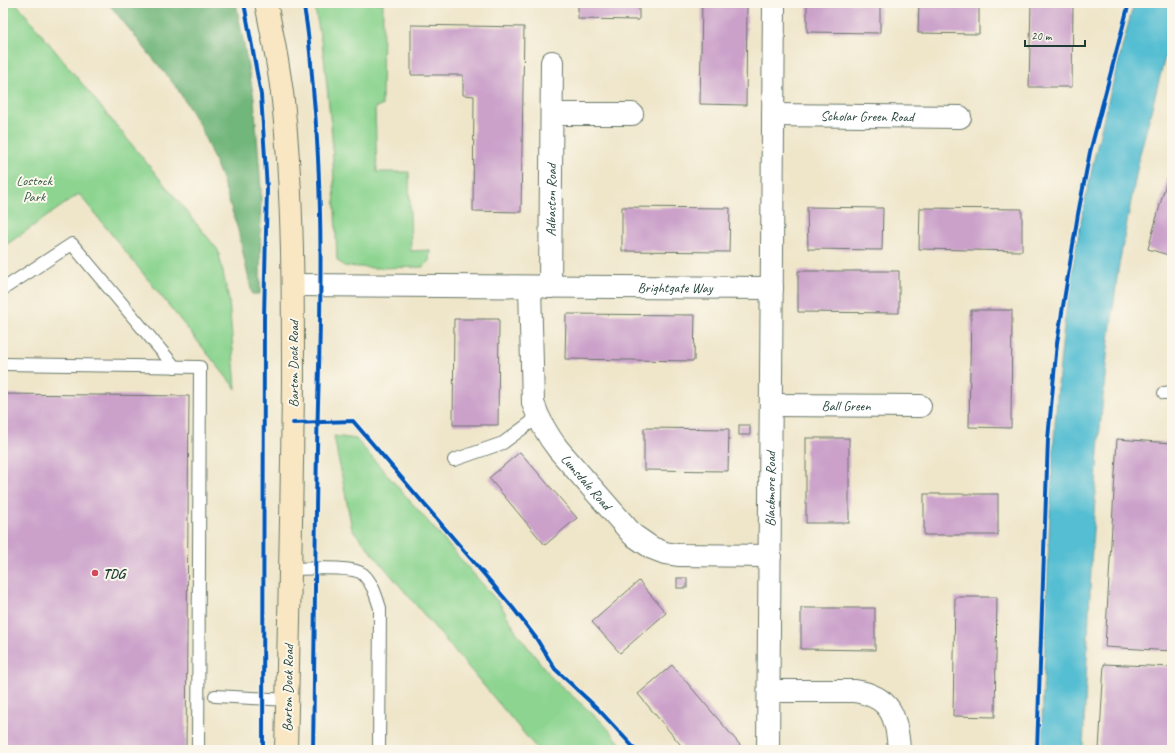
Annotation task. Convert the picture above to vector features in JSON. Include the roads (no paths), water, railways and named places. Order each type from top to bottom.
[{"type":"main road","name":"Barton Dock Road","points":[[266,3],[284,109],[289,179],[293,285],[290,569],[286,750]]},
{"type":"street","points":[[772,288],[774,3]]},
{"type":"street","name":"Adbaston Road","points":[[540,287],[552,114],[552,62]]},
{"type":"street","points":[[552,114],[632,114]]},
{"type":"street","name":"Scholar Green Road","points":[[773,115],[960,117]]},
{"type":"street","name":"Brightgate Way","points":[[293,285],[772,288]]},
{"type":"street","name":"Lumsdale Road","points":[[540,287],[532,386],[534,403],[538,417],[548,436],[558,449],[624,526],[642,542],[665,553],[678,555],[770,556]]},
{"type":"street","name":"Blackmore Road","points":[[768,750],[772,288]]},
{"type":"street","name":"Ball Green","points":[[771,405],[920,406]]},
{"type":"street","points":[[768,691],[854,691],[864,692],[873,696],[881,700],[896,720],[899,750]]},
{"type":"lane","points":[[3,289],[72,244],[175,367]]},
{"type":"lane","points":[[3,364],[200,367],[198,750]]},
{"type":"lane","points":[[454,460],[504,443],[538,417]]},
{"type":"lane","points":[[290,569],[347,569],[363,573],[373,586],[380,608],[379,750]]},
{"type":"lane","points":[[214,696],[288,700]]},
{"type":"water","points":[[1134,3],[1172,3],[1172,30],[1140,154],[1118,270],[1107,356],[1099,438],[1092,546],[1083,750],[1041,750],[1051,484],[1063,333],[1074,258],[1086,194]]},
{"type":"place","name":"TDG","points":[[95,573]]},
{"type":"park label","name":"Lostock Park","points":[[34,188]]}]
